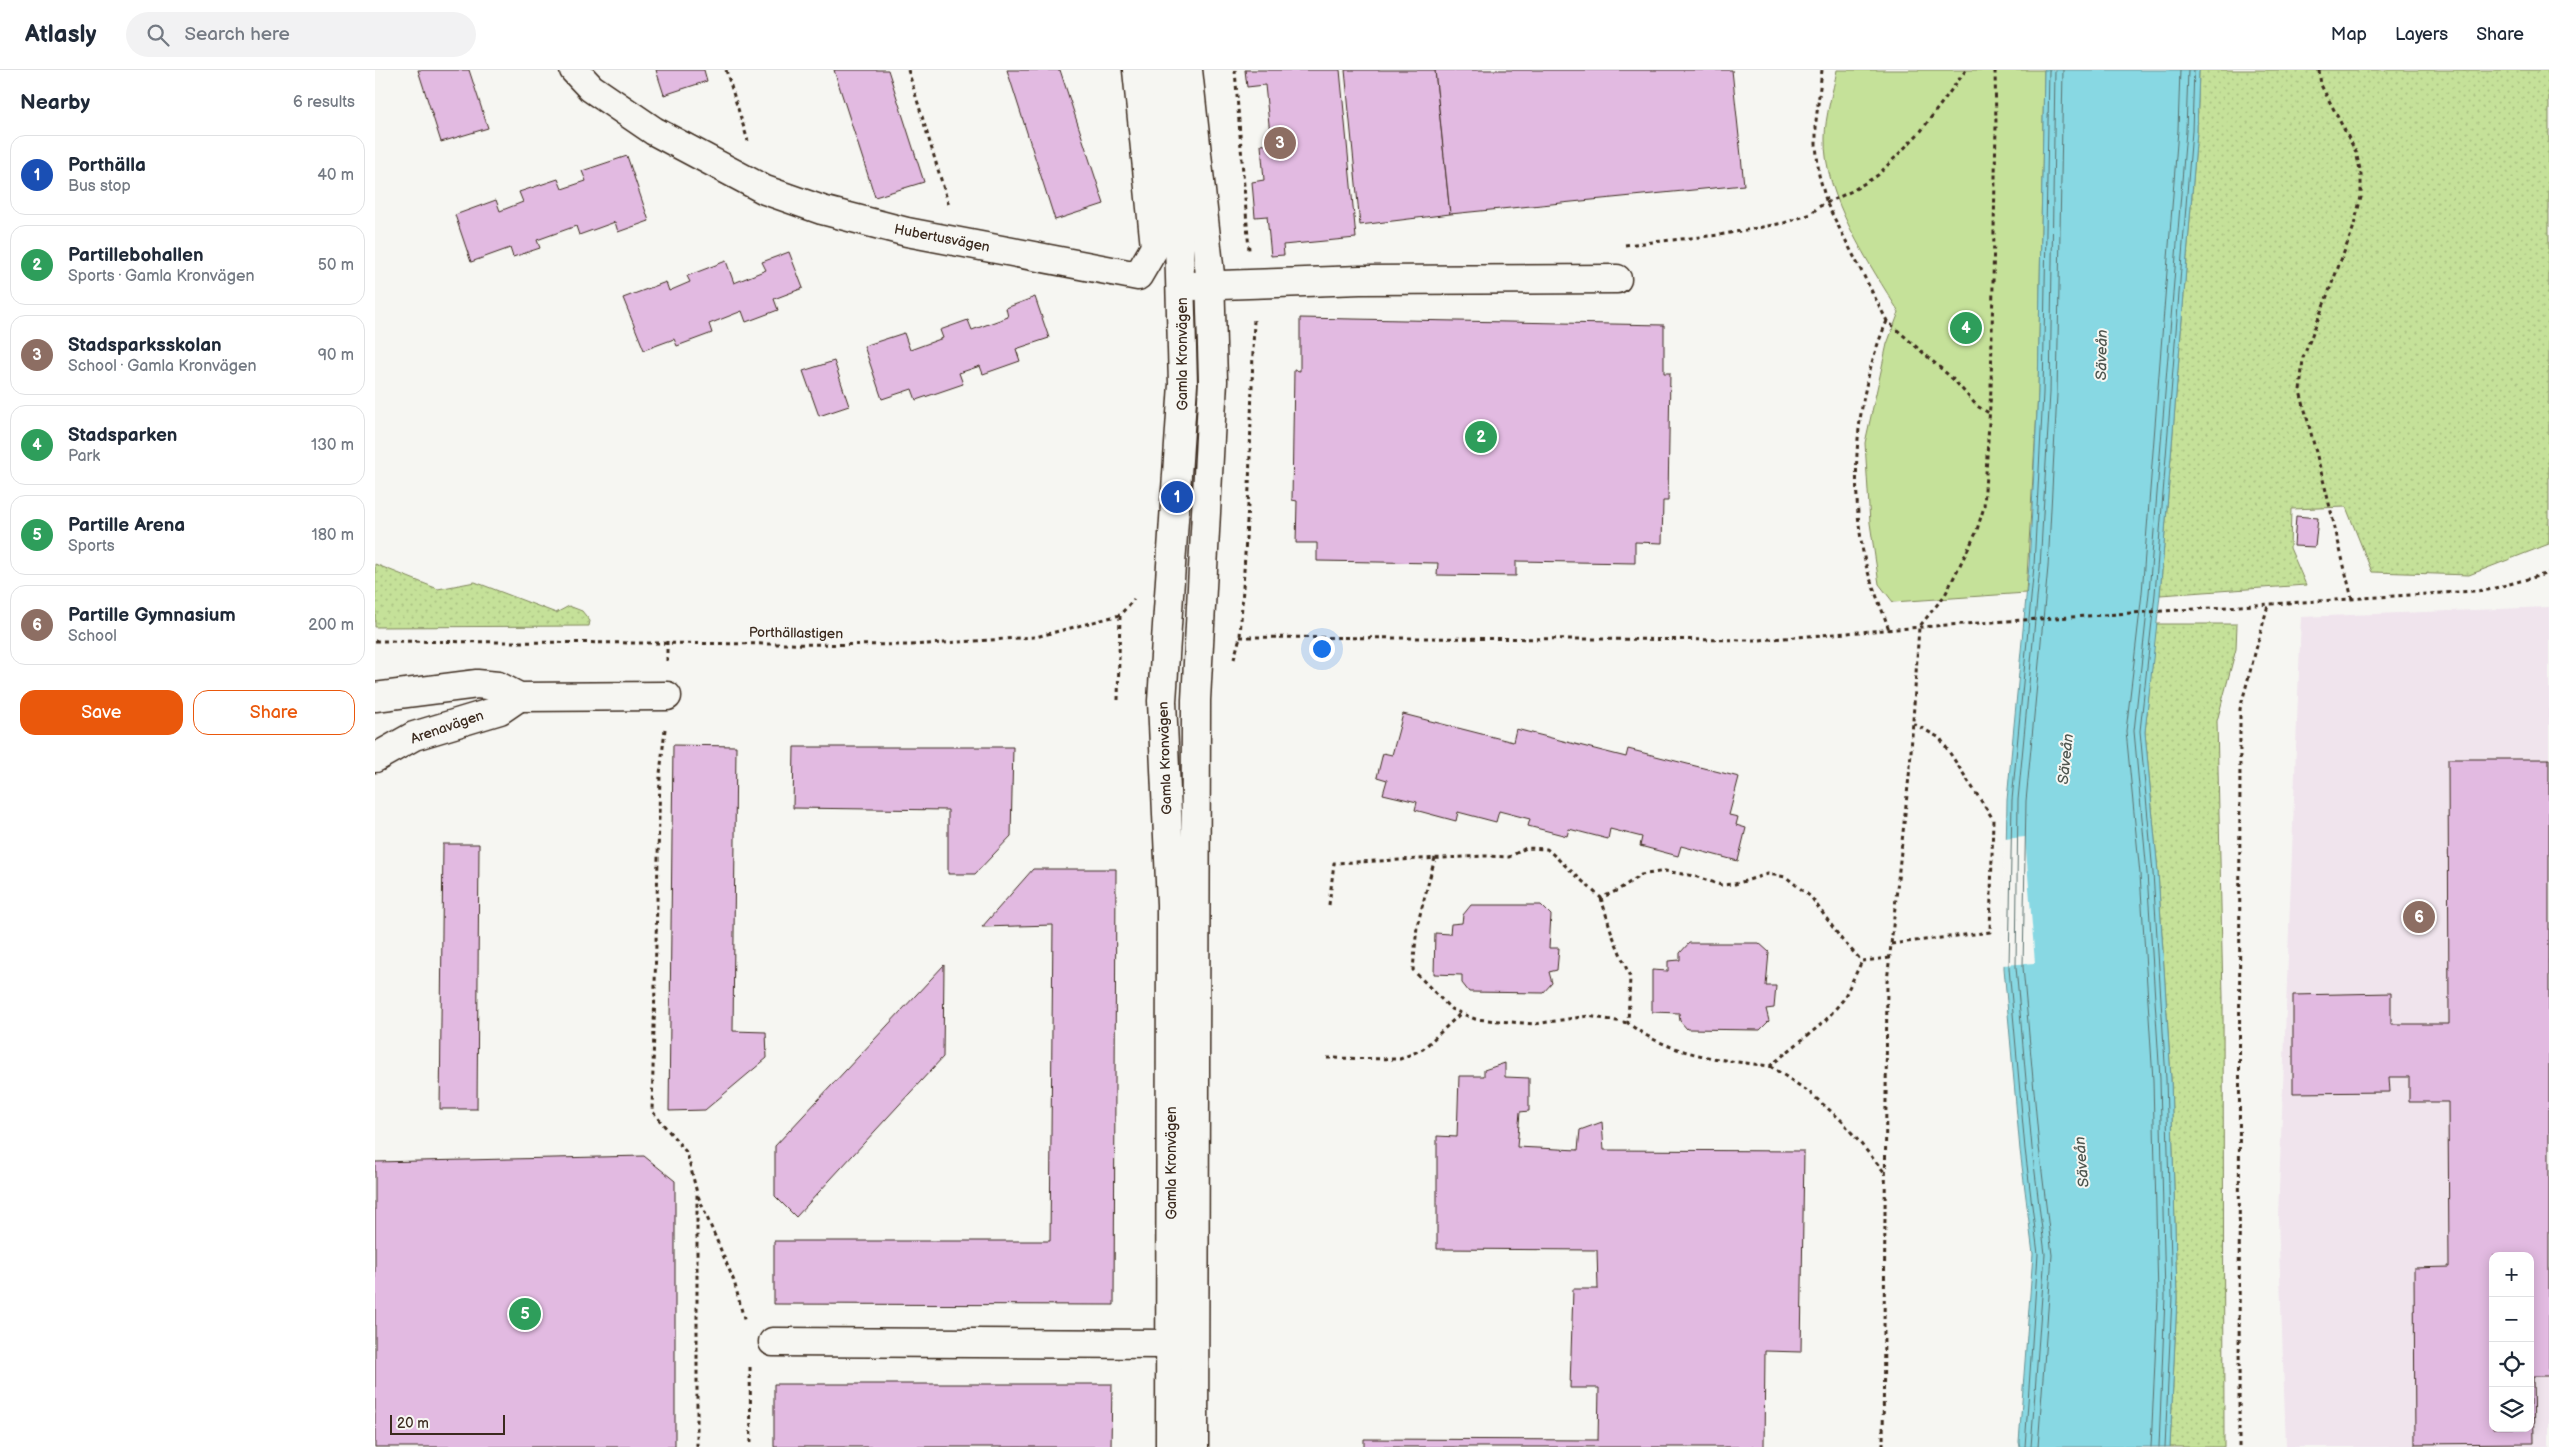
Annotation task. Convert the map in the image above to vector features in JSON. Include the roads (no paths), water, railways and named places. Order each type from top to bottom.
[{"type":"street","name":"Hubertusvägen","points":[[574,70],[591,88],[655,131],[765,190],[822,210],[907,232],[1137,276],[1155,247],[1137,70]]},
{"type":"street","name":"Gamla Kronvägen","points":[[1164,70],[1176,187],[1183,384],[1162,701],[1171,904],[1170,1447]]},
{"type":"street","name":"Gamla Kronvägen","points":[[1188,70],[1211,286],[1213,381],[1197,700],[1194,1447]]},
{"type":"street","points":[[1181,286],[1360,280],[1617,280]]},
{"type":"street","points":[[375,697],[477,684],[498,686],[519,697],[667,696]]},
{"type":"street","name":"Arenavägen","points":[[375,758],[414,736],[500,710],[519,697]]},
{"type":"street","points":[[773,1342],[1171,1344]]},
{"type":"water","name":"Säveån","points":[[2044,70],[2199,70],[2197,131],[2160,595],[2145,732],[2158,872],[2171,1079],[2177,1298],[2170,1447],[2020,1447],[2019,1442],[2033,1254],[2020,1150],[2004,968],[2007,800],[2029,566],[2038,393]]},
{"type":"place","name":"Stadsparksskolan","points":[[1280,143]]},
{"type":"place","name":"Stadsparken","points":[[1966,328]]},
{"type":"place","name":"Partillebohallen","points":[[1481,437]]},
{"type":"place","name":"Porthälla","points":[[1177,497]]},
{"type":"place","name":"Partille Gymnasium","points":[[2419,917]]},
{"type":"place","name":"Partille Arena","points":[[525,1314]]}]
